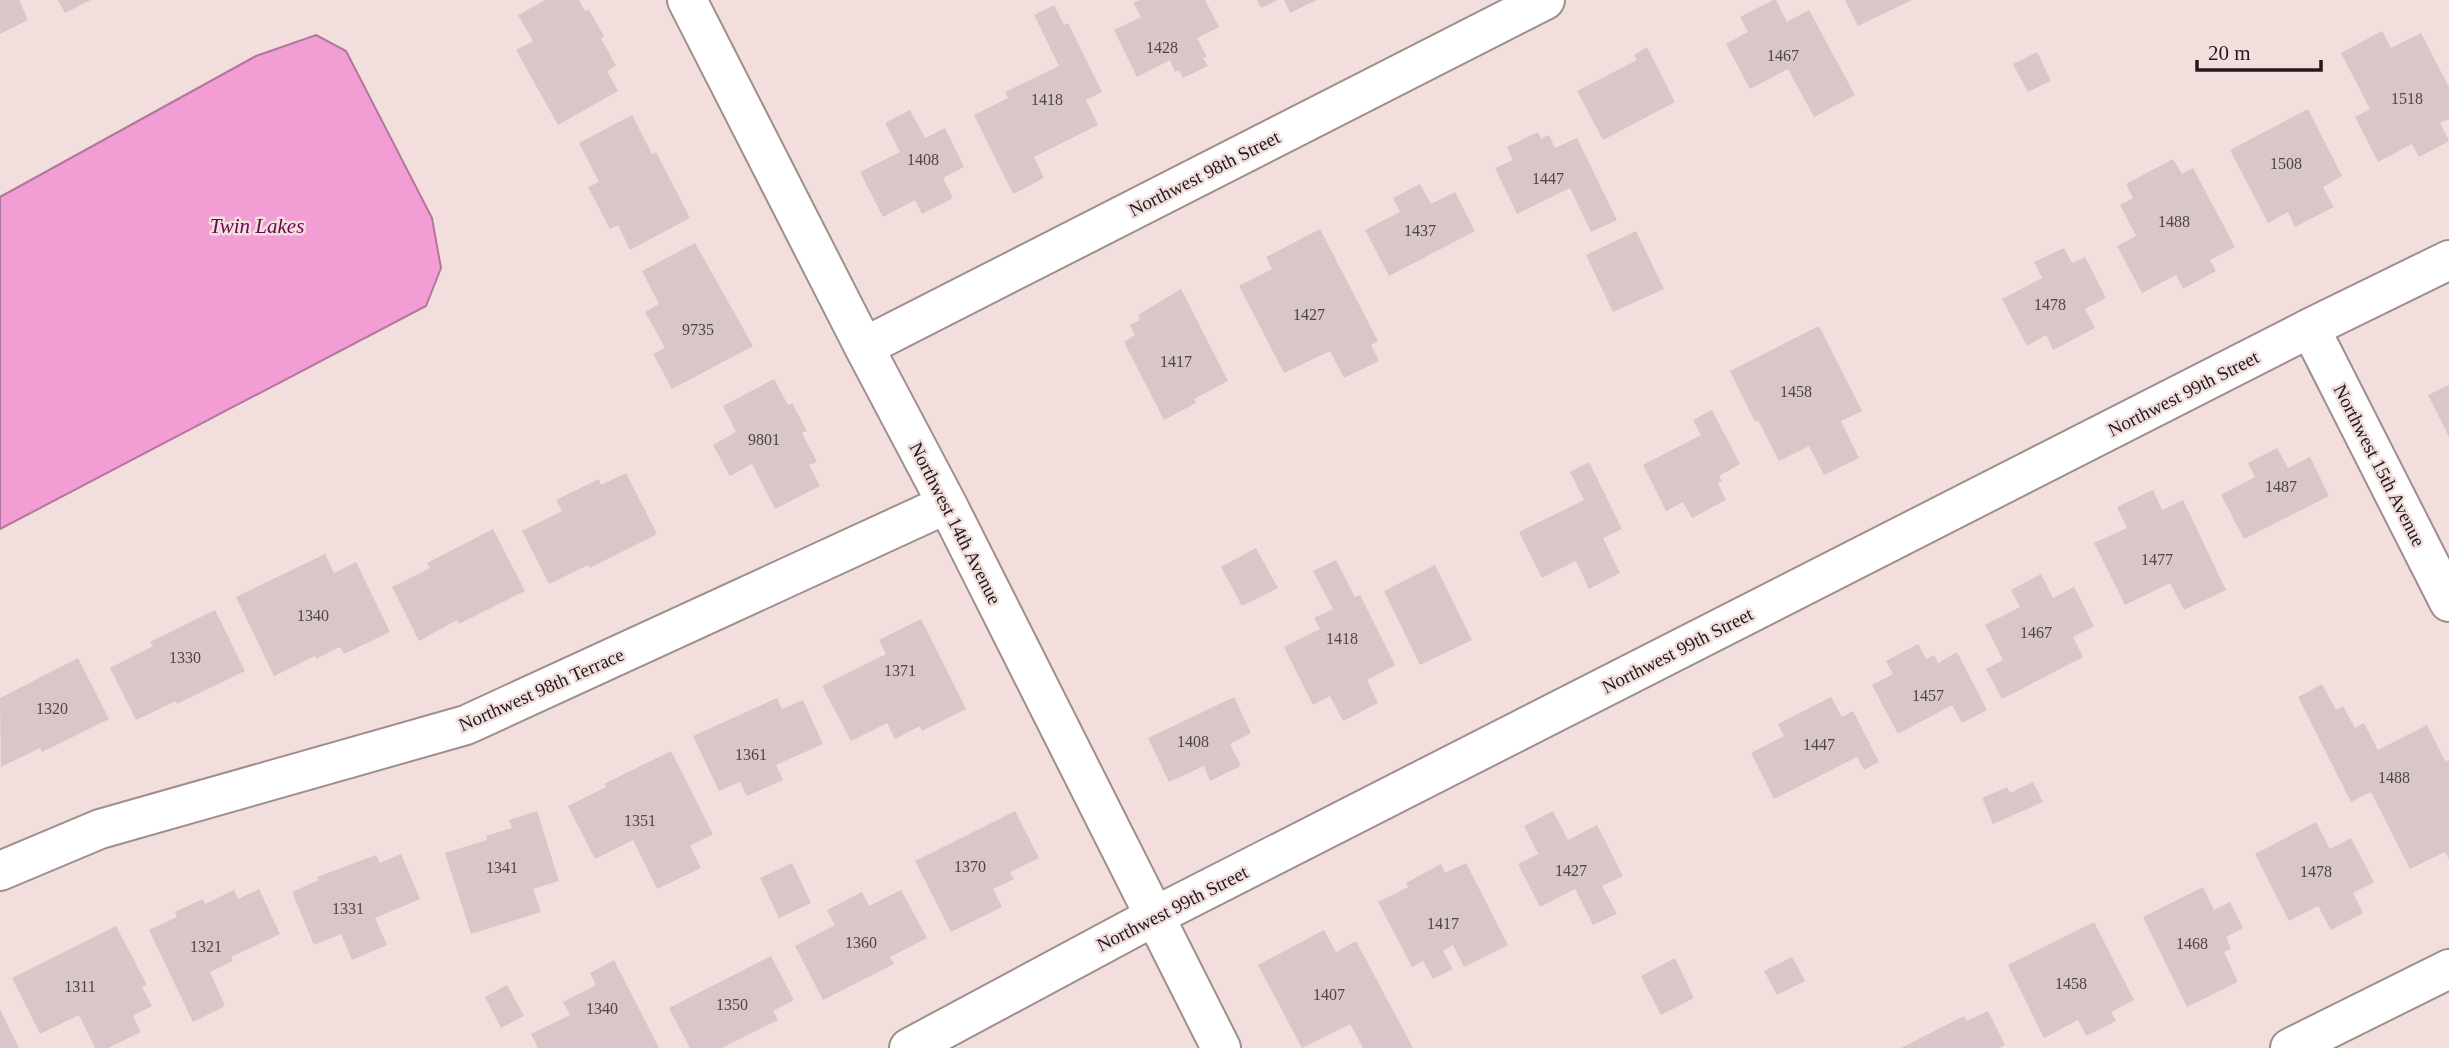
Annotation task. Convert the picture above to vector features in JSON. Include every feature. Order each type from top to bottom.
[{"type":"street","name":"Northwest 14th Avenue","points":[[687,0],[947,504],[1221,1048]]},
{"type":"street","name":"Northwest 98th Street","points":[[864,347],[1545,0]]},
{"type":"street","name":"Northwest 99th Street","points":[[909,1048],[1155,916],[2310,328],[2449,260]]},
{"type":"street","name":"Northwest 15th Avenue","points":[[2310,328],[2449,602]]},
{"type":"street","name":"Northwest 98th Terrace","points":[[0,871],[100,829],[466,725],[947,504]]},
{"type":"street","points":[[2290,1048],[2449,969]]},
{"type":"water","name":"Twin Lakes","points":[[316,35],[346,51],[432,218],[441,268],[426,306],[0,529],[0,197],[256,56]]},
{"type":"building","points":[[0,0],[19,0],[28,20],[0,34]]},
{"type":"building","points":[[58,0],[91,0],[65,13]]},
{"type":"building","points":[[545,0],[579,0],[585,11],[589,10],[604,36],[601,38],[616,66],[607,71],[618,91],[558,125],[516,50],[533,41],[518,15]]},
{"type":"building","points":[[1140,0],[1205,0],[1219,27],[1197,38],[1207,57],[1203,58],[1208,66],[1183,78],[1179,70],[1175,72],[1170,60],[1137,77],[1114,30],[1141,17],[1133,3]]},
{"type":"building","points":[[1257,0],[1278,0],[1261,8]]},
{"type":"building","points":[[1284,0],[1317,0],[1290,13]]},
{"type":"building","points":[[1776,0],[1787,22],[1809,10],[1855,95],[1814,117],[1788,69],[1750,89],[1726,44],[1748,32],[1740,17]]},
{"type":"building","points":[[1845,0],[1912,0],[1858,26]]},
{"type":"building","points":[[1054,5],[1064,25],[1068,23],[1102,92],[1086,100],[1098,125],[1034,157],[1044,178],[1013,194],[974,115],[1008,98],[1005,92],[1059,66],[1034,15]]},
{"type":"building","points":[[2382,31],[2391,48],[2421,33],[2449,87],[2449,119],[2440,123],[2449,141],[2419,157],[2412,144],[2378,162],[2355,117],[2370,109],[2341,53]]},
{"type":"building","points":[[1647,47],[1675,102],[1603,140],[1577,91],[1637,60],[1634,55]]},
{"type":"building","points":[[2037,52],[2051,81],[2028,92],[2013,64]]},
{"type":"building","points":[[2308,109],[2342,176],[2323,187],[2334,207],[2295,227],[2288,212],[2268,223],[2230,150]]},
{"type":"building","points":[[910,110],[925,138],[945,128],[964,167],[943,178],[953,198],[922,214],[915,200],[883,217],[860,172],[900,152],[885,123]]},
{"type":"building","points":[[632,115],[652,154],[656,152],[690,218],[630,250],[618,225],[610,229],[588,187],[599,182],[579,143]]},
{"type":"building","points":[[1538,132],[1541,139],[1549,135],[1555,148],[1577,138],[1617,220],[1591,232],[1570,188],[1517,214],[1495,168],[1513,160],[1507,147]]},
{"type":"building","points":[[2173,159],[2182,174],[2193,168],[2235,247],[2210,260],[2216,271],[2183,289],[2176,275],[2142,293],[2117,246],[2136,236],[2120,205],[2133,198],[2126,184]]},
{"type":"building","points":[[1420,184],[1431,204],[1455,192],[1475,231],[1389,276],[1365,230],[1400,212],[1393,198]]},
{"type":"building","points":[[1320,229],[1378,341],[1371,345],[1379,361],[1344,378],[1330,351],[1284,373],[1239,286],[1272,269],[1266,257]]},
{"type":"building","points":[[1636,231],[1664,289],[1613,312],[1586,255]]},
{"type":"building","points":[[695,243],[753,346],[672,389],[653,354],[665,348],[645,312],[659,304],[642,271]]},
{"type":"building","points":[[2064,248],[2072,263],[2085,257],[2106,298],[2085,309],[2095,328],[2053,350],[2046,335],[2027,346],[2002,299],[2042,278],[2034,262]]},
{"type":"building","points":[[1181,289],[1228,381],[1194,399],[1196,403],[1164,420],[1124,342],[1135,335],[1130,325],[1140,320],[1138,315]]},
{"type":"building","points":[[1819,326],[1862,411],[1841,421],[1859,458],[1824,475],[1809,446],[1779,461],[1758,420],[1755,422],[1730,371]]},
{"type":"building","points":[[774,379],[788,405],[792,403],[807,431],[802,433],[817,462],[809,465],[820,486],[775,509],[752,464],[730,476],[713,445],[736,432],[723,406]]},
{"type":"building","points":[[2449,385],[2449,437],[2428,395]]},
{"type":"building","points":[[1712,410],[1740,464],[1719,476],[1722,481],[1718,483],[1726,500],[1692,518],[1683,502],[1666,511],[1643,465],[1701,435],[1693,420]]},
{"type":"building","points":[[2277,448],[2288,468],[2310,457],[2329,496],[2244,539],[2221,495],[2255,477],[2248,463]]},
{"type":"building","points":[[1589,462],[1622,529],[1603,538],[1620,573],[1589,589],[1576,561],[1542,578],[1519,532],[1584,500],[1570,472]]},
{"type":"building","points":[[626,473],[657,534],[590,568],[588,565],[549,584],[522,531],[562,511],[556,500],[599,479],[601,485]]},
{"type":"building","points":[[2153,490],[2162,510],[2183,500],[2226,590],[2184,610],[2170,583],[2125,605],[2094,543],[2127,528],[2117,507]]},
{"type":"building","points":[[493,529],[525,591],[459,624],[457,620],[419,641],[392,587],[430,568],[427,563]]},
{"type":"building","points":[[1256,548],[1278,588],[1242,606],[1221,567]]},
{"type":"building","points":[[325,554],[334,573],[356,562],[390,632],[344,654],[340,647],[274,676],[236,597]]},
{"type":"building","points":[[1336,560],[1355,597],[1360,595],[1395,665],[1367,680],[1378,703],[1343,721],[1330,696],[1313,705],[1284,647],[1320,629],[1314,618],[1333,609],[1313,571]]},
{"type":"building","points":[[1435,565],[1472,640],[1420,665],[1384,591]]},
{"type":"building","points":[[2041,574],[2053,598],[2074,587],[2094,626],[2073,637],[2083,657],[2002,699],[1986,669],[2003,660],[1985,625],[2020,607],[2011,590]]},
{"type":"building","points":[[215,610],[245,671],[177,704],[176,701],[136,720],[110,668],[153,646],[150,642]]},
{"type":"building","points":[[921,619],[966,709],[922,731],[920,726],[895,739],[887,723],[851,741],[822,686],[886,654],[879,640]]},
{"type":"building","points":[[1918,644],[1926,659],[1934,655],[1938,663],[1957,652],[1987,710],[1962,723],[1952,705],[1898,734],[1872,685],[1893,674],[1886,661]]},
{"type":"building","points":[[78,658],[109,719],[42,752],[40,748],[1,767],[0,698]]},
{"type":"building","points":[[2322,684],[2336,710],[2343,706],[2355,728],[2364,723],[2378,750],[2427,725],[2445,761],[2449,760],[2449,860],[2445,852],[2410,869],[2371,792],[2351,802],[2298,697]]},
{"type":"building","points":[[1234,697],[1251,733],[1230,744],[1241,766],[1210,781],[1204,766],[1169,782],[1148,738]]},
{"type":"building","points":[[1831,697],[1842,717],[1853,711],[1879,762],[1864,770],[1857,757],[1774,799],[1751,753],[1784,736],[1778,724]]},
{"type":"building","points":[[777,698],[782,709],[803,700],[823,744],[776,765],[783,780],[747,796],[740,782],[719,791],[693,736]]},
{"type":"building","points":[[671,751],[713,834],[690,846],[701,868],[657,889],[633,840],[595,859],[568,806],[606,787],[604,784]]},
{"type":"building","points":[[2033,782],[2043,802],[1993,824],[1982,798],[2007,787],[2010,793]]},
{"type":"building","points":[[537,811],[559,881],[533,889],[541,912],[471,934],[445,853],[487,840],[486,836],[512,828],[509,820]]},
{"type":"building","points":[[1015,811],[1039,858],[1010,872],[1014,879],[993,889],[1002,907],[951,932],[915,861]]},
{"type":"building","points":[[1553,811],[1568,840],[1597,825],[1623,876],[1602,886],[1617,914],[1593,925],[1575,889],[1540,907],[1518,864],[1538,854],[1524,826]]},
{"type":"building","points":[[2316,822],[2330,849],[2351,838],[2374,882],[2353,893],[2363,913],[2331,930],[2318,906],[2289,921],[2255,854]]},
{"type":"building","points":[[401,854],[420,899],[375,918],[387,945],[352,960],[341,934],[314,945],[292,892],[319,880],[317,877],[376,855],[380,863]]},
{"type":"building","points":[[792,863],[811,903],[779,918],[760,878]]},
{"type":"building","points":[[1466,863],[1508,945],[1464,967],[1453,945],[1443,951],[1453,969],[1433,979],[1423,961],[1412,967],[1378,902],[1408,887],[1406,883],[1441,864],[1445,873]]},
{"type":"building","points":[[2203,887],[2214,910],[2230,902],[2243,928],[2226,937],[2231,949],[2224,952],[2238,982],[2187,1007],[2143,917]]},
{"type":"building","points":[[259,889],[280,934],[231,957],[233,961],[210,972],[225,1006],[193,1022],[149,930],[177,917],[175,912],[203,899],[205,904],[234,890],[238,899]]},
{"type":"building","points":[[901,890],[927,938],[890,957],[894,964],[823,1000],[795,946],[835,925],[827,910],[862,892],[869,906]]},
{"type":"building","points":[[2094,922],[2134,1000],[2111,1012],[2116,1021],[2086,1036],[2078,1020],[2044,1038],[2008,965]]},
{"type":"building","points":[[116,926],[147,985],[142,987],[152,1006],[133,1016],[141,1032],[108,1048],[95,1048],[79,1015],[40,1034],[12,978]]},
{"type":"building","points":[[1324,930],[1336,952],[1356,941],[1413,1048],[1363,1048],[1350,1024],[1302,1048],[1258,965]]},
{"type":"building","points":[[771,956],[794,1000],[773,1011],[778,1020],[722,1048],[690,1048],[669,1008]]},
{"type":"building","points":[[1792,957],[1805,981],[1777,995],[1764,971]]},
{"type":"building","points":[[1675,958],[1694,998],[1661,1015],[1641,976]]},
{"type":"building","points":[[614,960],[659,1048],[538,1048],[531,1034],[570,1015],[563,1002],[596,985],[590,973]]},
{"type":"building","points":[[507,985],[524,1016],[501,1028],[485,997]]},
{"type":"building","points":[[0,1009],[19,1048],[0,1048]]},
{"type":"building","points":[[1988,1011],[2005,1045],[1998,1048],[1901,1048],[1964,1016],[1967,1021]]}]
